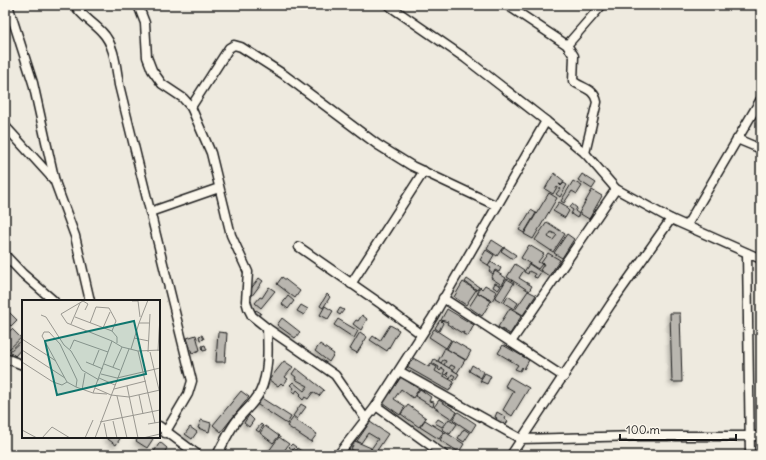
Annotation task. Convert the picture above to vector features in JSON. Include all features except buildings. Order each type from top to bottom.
[{"type":"street","points":[[8,5],[33,83],[55,182],[75,236],[90,300]]},
{"type":"street","points":[[74,5],[78,11],[103,33],[114,54],[119,85],[192,381],[188,394],[165,433]]},
{"type":"street","points":[[138,5],[145,23],[147,57],[152,70],[162,84],[183,98],[191,107],[211,153],[231,235],[248,272],[246,300],[252,316],[335,375],[365,418]]},
{"type":"street","points":[[388,5],[465,58],[585,153],[616,188],[671,219],[761,259]]},
{"type":"street","points":[[507,5],[567,45],[574,56],[572,75],[573,81],[592,90],[596,95],[597,102],[585,153]]},
{"type":"street","points":[[567,45],[602,5]]},
{"type":"street","points":[[191,107],[229,48],[234,45],[241,47],[283,74],[378,145],[424,171],[497,206]]},
{"type":"street","points":[[687,225],[761,99]]},
{"type":"street","points":[[338,455],[365,418],[376,406],[399,371],[444,298],[546,122]]},
{"type":"street","points":[[5,126],[55,182]]},
{"type":"street","points":[[738,138],[761,149]]},
{"type":"street","points":[[351,284],[424,171]]},
{"type":"street","points":[[150,212],[219,188]]},
{"type":"street","points":[[511,342],[616,188]]},
{"type":"street","points":[[511,455],[611,304],[671,219]]},
{"type":"street","points":[[298,247],[409,324],[421,334]]},
{"type":"street","points":[[747,253],[750,455]]},
{"type":"street","points":[[5,255],[53,300]]},
{"type":"street","points":[[444,298],[564,376]]},
{"type":"street","points":[[217,455],[235,423],[254,401],[261,390],[266,371],[268,345],[267,328]]},
{"type":"street","points":[[5,358],[22,365]]},
{"type":"street","points":[[399,371],[521,439],[639,436],[761,436]]},
{"type":"street","points":[[376,406],[444,455]]},
{"type":"street","points":[[160,427],[165,433],[198,455]]}]
